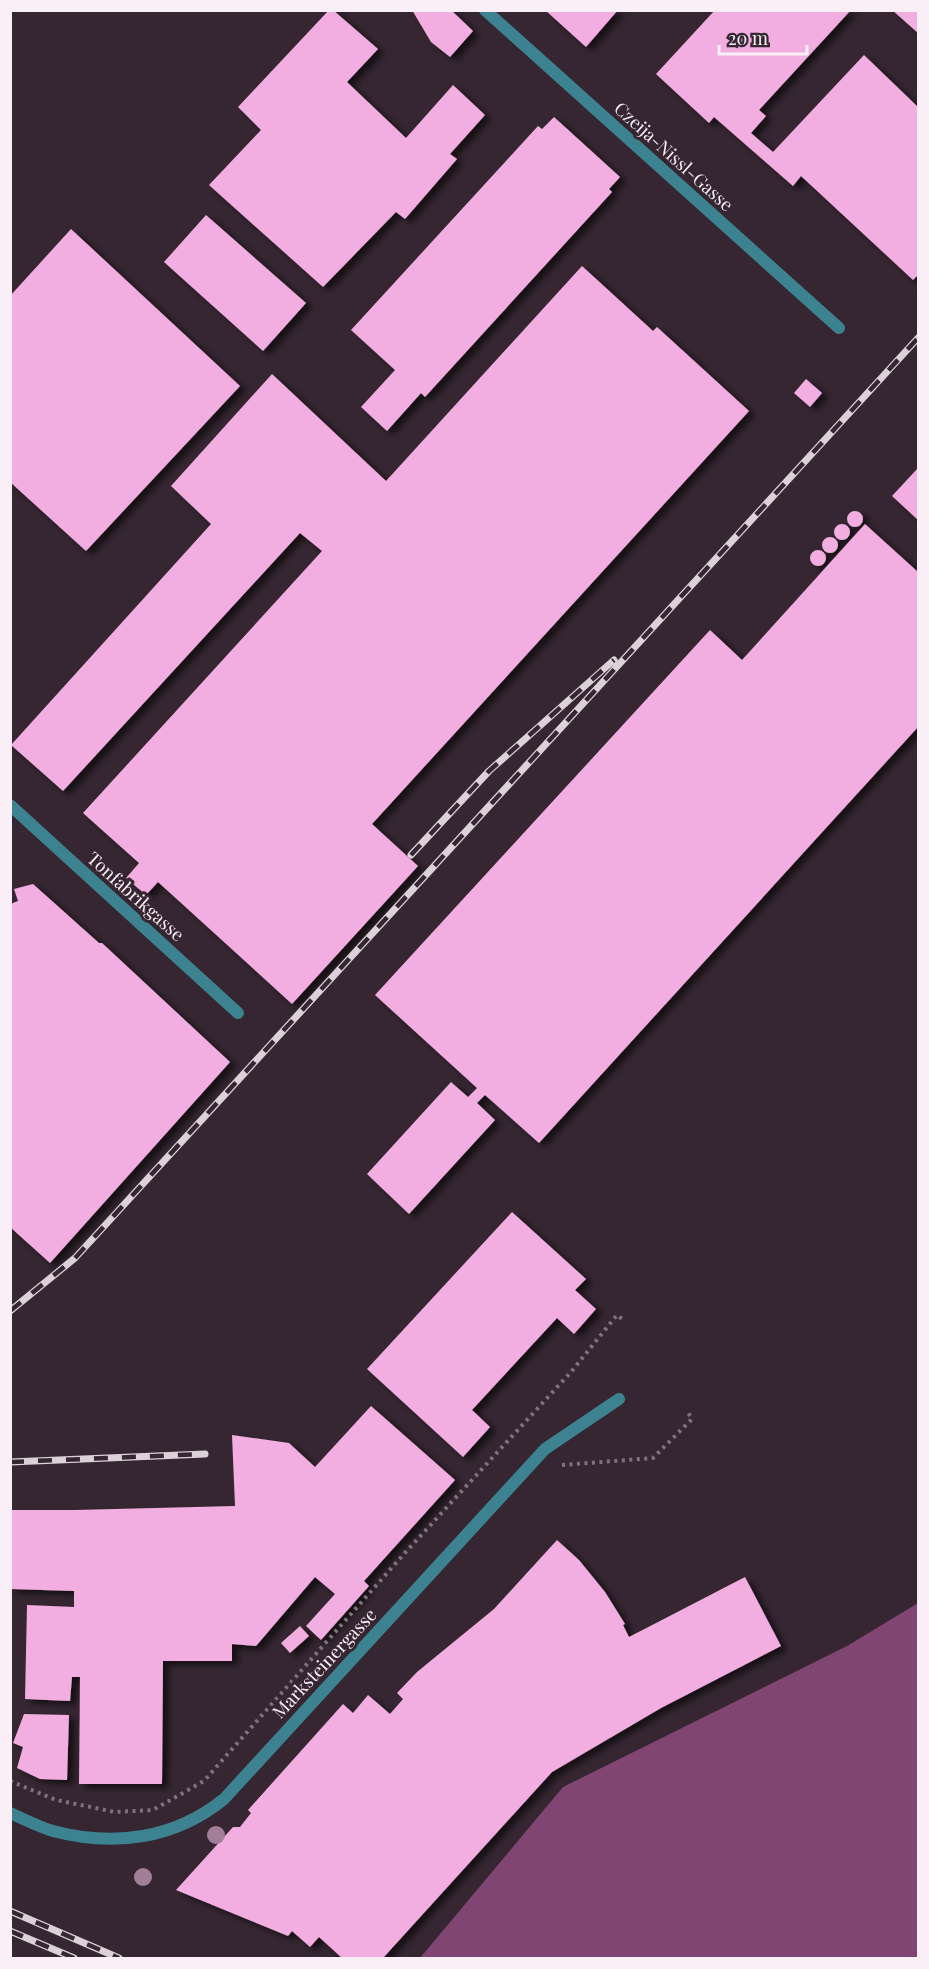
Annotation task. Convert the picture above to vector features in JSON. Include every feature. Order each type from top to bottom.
[{"type":"street","name":"Czeija-Nissl-Gasse","points":[[485,10],[839,328]]},
{"type":"street","name":"Tonfabrikgasse","points":[[10,805],[238,1013]]},
{"type":"street","name":"Marksteinergasse","points":[[10,1813],[51,1830],[99,1839],[122,1840],[149,1837],[174,1829],[211,1809],[224,1799],[546,1449],[619,1399]]},
{"type":"path","points":[[10,1781],[56,1800],[115,1812],[153,1810],[204,1781],[403,1555],[571,1372],[617,1315],[622,1319]]},
{"type":"path","points":[[553,1466],[653,1458],[692,1419],[687,1411]]},
{"type":"shaded area","points":[[918,1603],[918,1958],[420,1958],[563,1787],[847,1646]]},
{"type":"building","points":[[329,10],[333,10],[378,49],[347,82],[406,138],[453,85],[485,115],[450,154],[457,159],[405,219],[396,212],[323,287],[209,185],[261,130],[238,107]]},
{"type":"building","points":[[412,10],[451,10],[473,31],[450,57],[431,42]]},
{"type":"building","points":[[545,10],[618,10],[586,47]]},
{"type":"building","points":[[715,10],[851,10],[759,110],[766,116],[751,133],[773,152],[864,55],[918,107],[918,275],[913,280],[801,176],[793,186],[714,117],[709,123],[656,74]]},
{"type":"building","points":[[892,10],[918,10],[918,33]]},
{"type":"building","points":[[554,117],[620,177],[609,189],[612,192],[425,397],[421,393],[387,431],[361,407],[395,370],[351,330],[538,126],[542,129]]},
{"type":"building","points":[[206,215],[306,303],[263,351],[164,262]]},
{"type":"building","points":[[71,229],[240,386],[86,551],[10,482],[10,296]]},
{"type":"building","points":[[582,266],[653,331],[657,327],[749,411],[372,824],[418,866],[292,1004],[158,882],[146,895],[126,878],[139,863],[83,813],[322,551],[300,533],[63,791],[11,745],[211,524],[171,486],[272,374],[386,481]]},
{"type":"building","points":[[806,379],[822,393],[810,407],[794,393]]},
{"type":"building","points":[[918,468],[918,520],[892,496]]},
{"type":"building","points":[[855,511],[861,513],[863,519],[861,525],[855,527],[849,525],[847,519],[849,513]]},
{"type":"building","points":[[842,524],[850,532],[842,540],[834,532]]},
{"type":"building","points":[[865,524],[918,572],[918,727],[539,1143],[485,1095],[477,1103],[495,1120],[409,1214],[367,1174],[451,1082],[468,1097],[477,1088],[375,995],[710,630],[742,660]]},
{"type":"building","points":[[830,537],[836,539],[838,545],[836,551],[830,553],[824,551],[822,545],[824,539]]},
{"type":"building","points":[[818,550],[826,558],[818,566],[810,558]]},
{"type":"building","points":[[33,884],[99,943],[102,943],[230,1062],[50,1263],[10,1227],[10,904],[18,901],[14,889]]},
{"type":"building","points":[[512,1212],[586,1279],[575,1290],[596,1309],[574,1334],[557,1318],[472,1410],[490,1427],[463,1457],[367,1369]]},
{"type":"building","points":[[371,1406],[455,1480],[364,1581],[369,1586],[321,1640],[306,1626],[335,1594],[315,1577],[256,1646],[232,1644],[232,1661],[163,1661],[162,1784],[79,1784],[80,1677],[72,1677],[70,1701],[25,1699],[27,1605],[74,1607],[74,1591],[10,1589],[10,1510],[235,1506],[232,1435],[289,1443],[315,1467]]},
{"type":"building","points":[[557,1540],[579,1560],[605,1592],[625,1624],[623,1625],[629,1637],[745,1577],[781,1646],[661,1708],[552,1772],[383,1958],[342,1958],[319,1937],[310,1947],[292,1931],[288,1936],[176,1890],[233,1827],[240,1827],[251,1813],[248,1810],[343,1704],[353,1713],[368,1695],[390,1714],[403,1699],[397,1693],[417,1672],[494,1609]]},
{"type":"building","points":[[300,1626],[309,1636],[290,1653],[281,1643]]},
{"type":"building","points":[[24,1714],[69,1715],[67,1780],[40,1779],[17,1768],[23,1747],[13,1743]]},
{"type":"railway","points":[[10,1311],[75,1258],[918,338]]},
{"type":"railway","points":[[411,855],[489,771],[614,660]]},
{"type":"railway","points":[[10,1462],[205,1454]]},
{"type":"railway","points":[[10,1911],[119,1958]]},
{"type":"railway","points":[[10,1931],[74,1958]]}]
